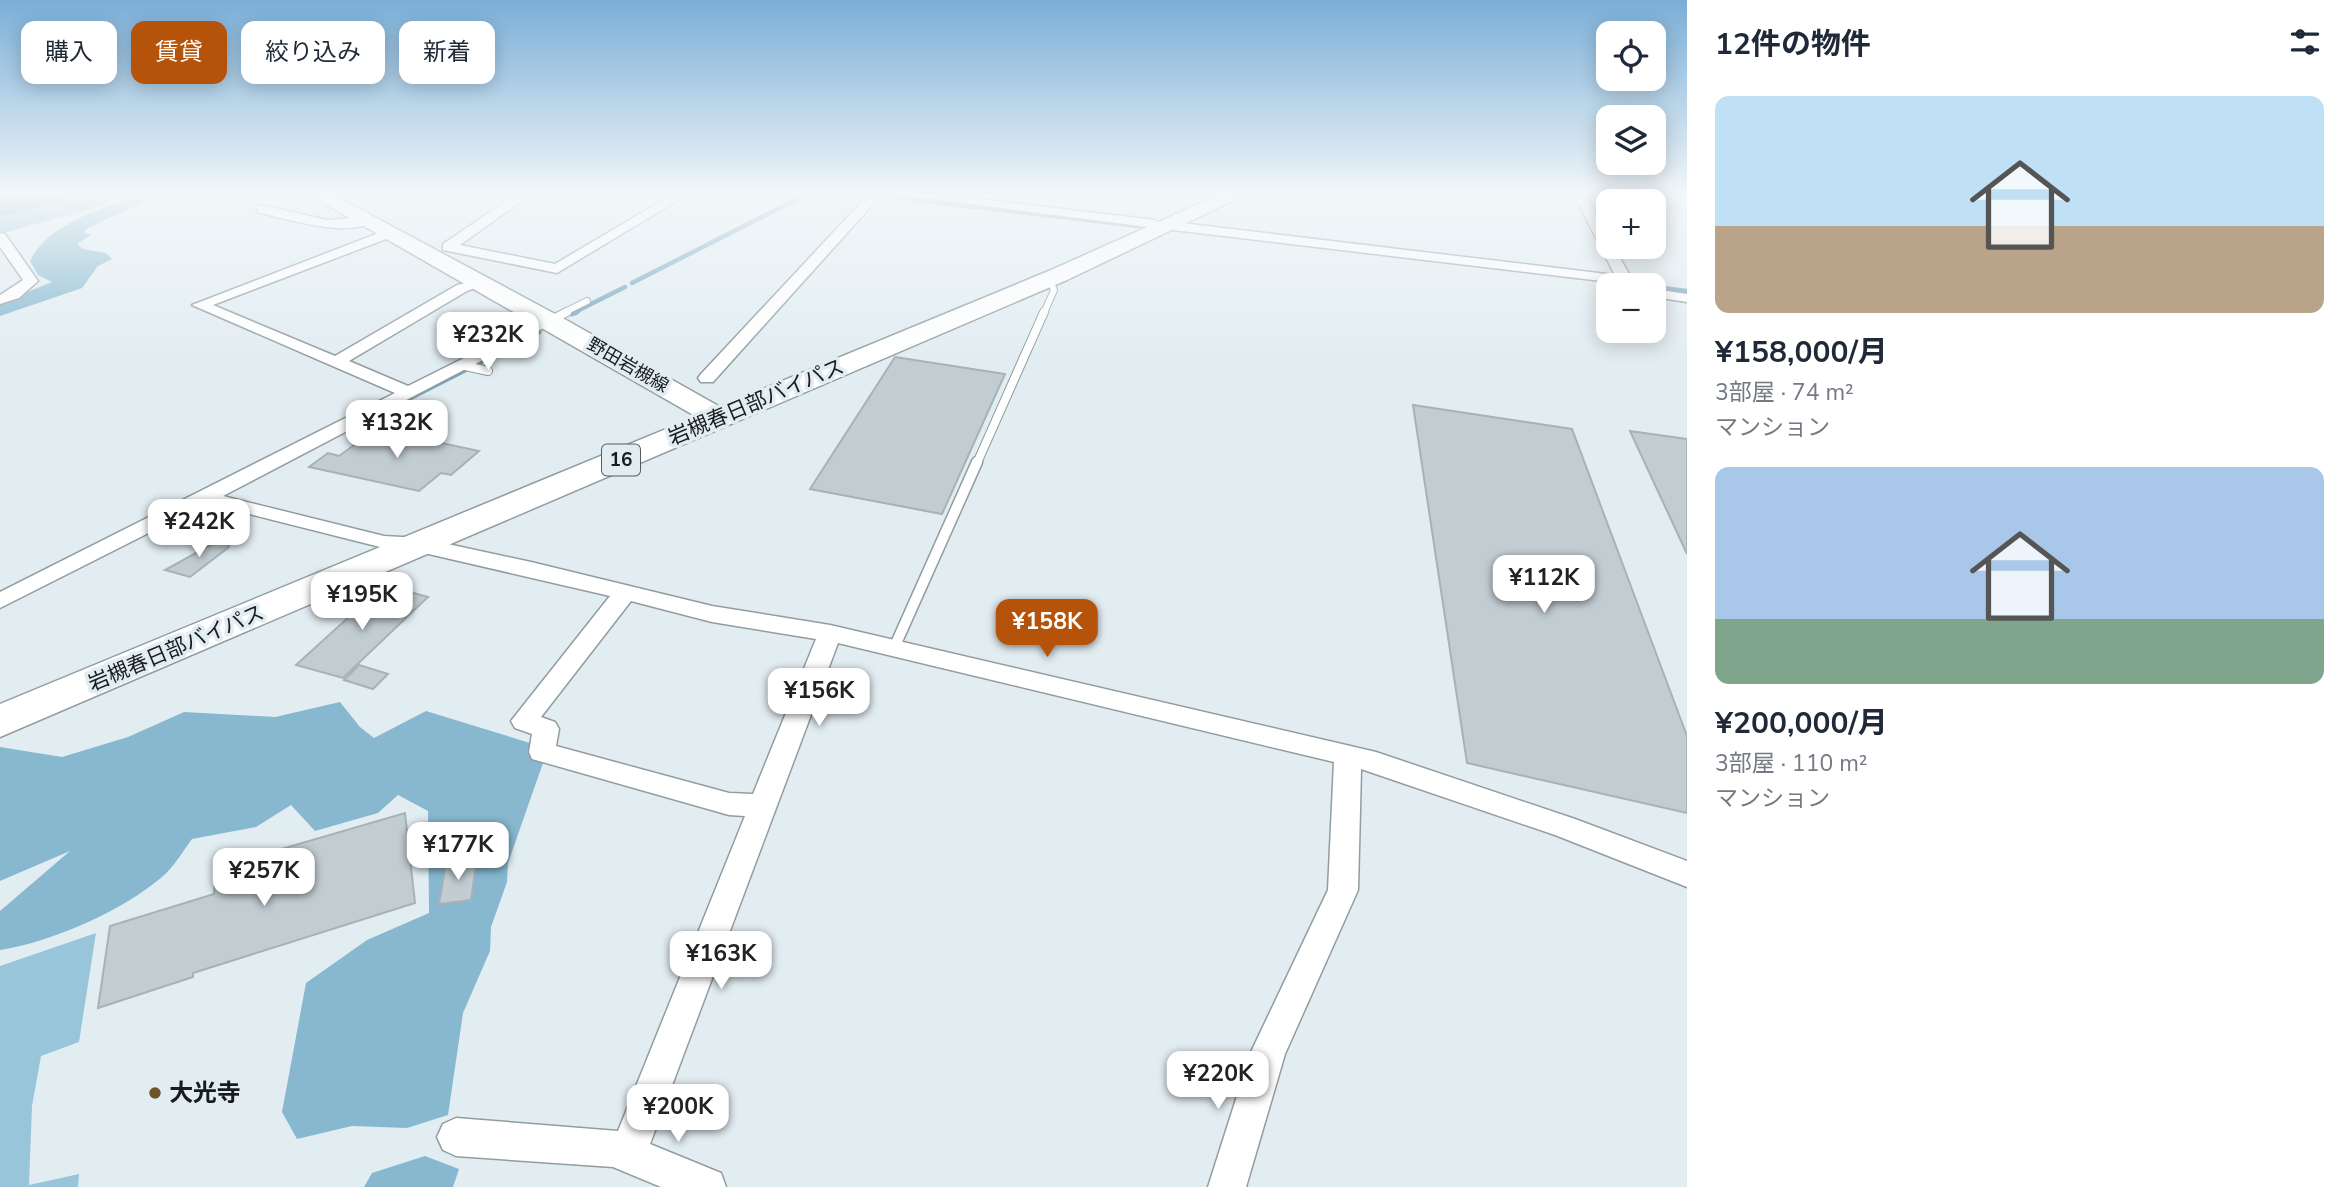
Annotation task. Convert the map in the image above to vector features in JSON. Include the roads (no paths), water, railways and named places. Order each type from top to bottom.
[{"type":"highway","name":"岩槻春日部バイパス","points":[[0,721],[420,545],[712,414],[1126,248]]},
{"type":"highway","name":"岩槻春日部バイパス","points":[[0,701],[384,542],[1127,248]]},
{"type":"main road","name":"野田岩槻線","points":[[417,248],[712,414]]},
{"type":"street","points":[[0,300],[14,295],[32,281],[8,248]]},
{"type":"street","points":[[349,248],[200,305],[410,393]]},
{"type":"street","points":[[435,258],[458,248]]},
{"type":"street","points":[[461,248],[557,269],[592,248]]},
{"type":"street","points":[[706,378],[826,248]]},
{"type":"street","points":[[1344,248],[1596,279]]},
{"type":"street","points":[[1608,248],[1621,273]]},
{"type":"street","points":[[338,361],[512,259]]},
{"type":"street","points":[[0,267],[18,262]]},
{"type":"street","points":[[1666,295],[1687,298]]},
{"type":"street","points":[[0,601],[549,321]]},
{"type":"street","points":[[220,501],[384,542],[420,545],[712,614],[830,633],[1376,762],[1565,827],[1687,874]]},
{"type":"street","points":[[625,593],[524,721],[546,729],[542,752],[729,804],[765,806]]},
{"type":"street","points":[[627,1156],[830,633]]},
{"type":"street","points":[[1227,1187],[1268,1052],[1343,890],[1348,756]]},
{"type":"street","points":[[456,1137],[613,1148],[708,1187]]},
{"type":"lane","points":[[894,648],[1026,360],[1054,290],[1049,279]]},
{"type":"lane","points":[[549,321],[587,301]]},
{"type":"lane","points":[[461,365],[488,371]]},
{"type":"waterway","points":[[632,283],[700,248]]},
{"type":"waterway","points":[[573,313],[625,287]]},
{"type":"waterway","points":[[1666,288],[1687,291]]},
{"type":"waterway","points":[[572,314],[577,312]]},
{"type":"waterway","points":[[476,364],[539,332]]},
{"type":"waterway","points":[[406,400],[465,370]]},
{"type":"place","name":"大光寺","points":[[155,1093]]}]
